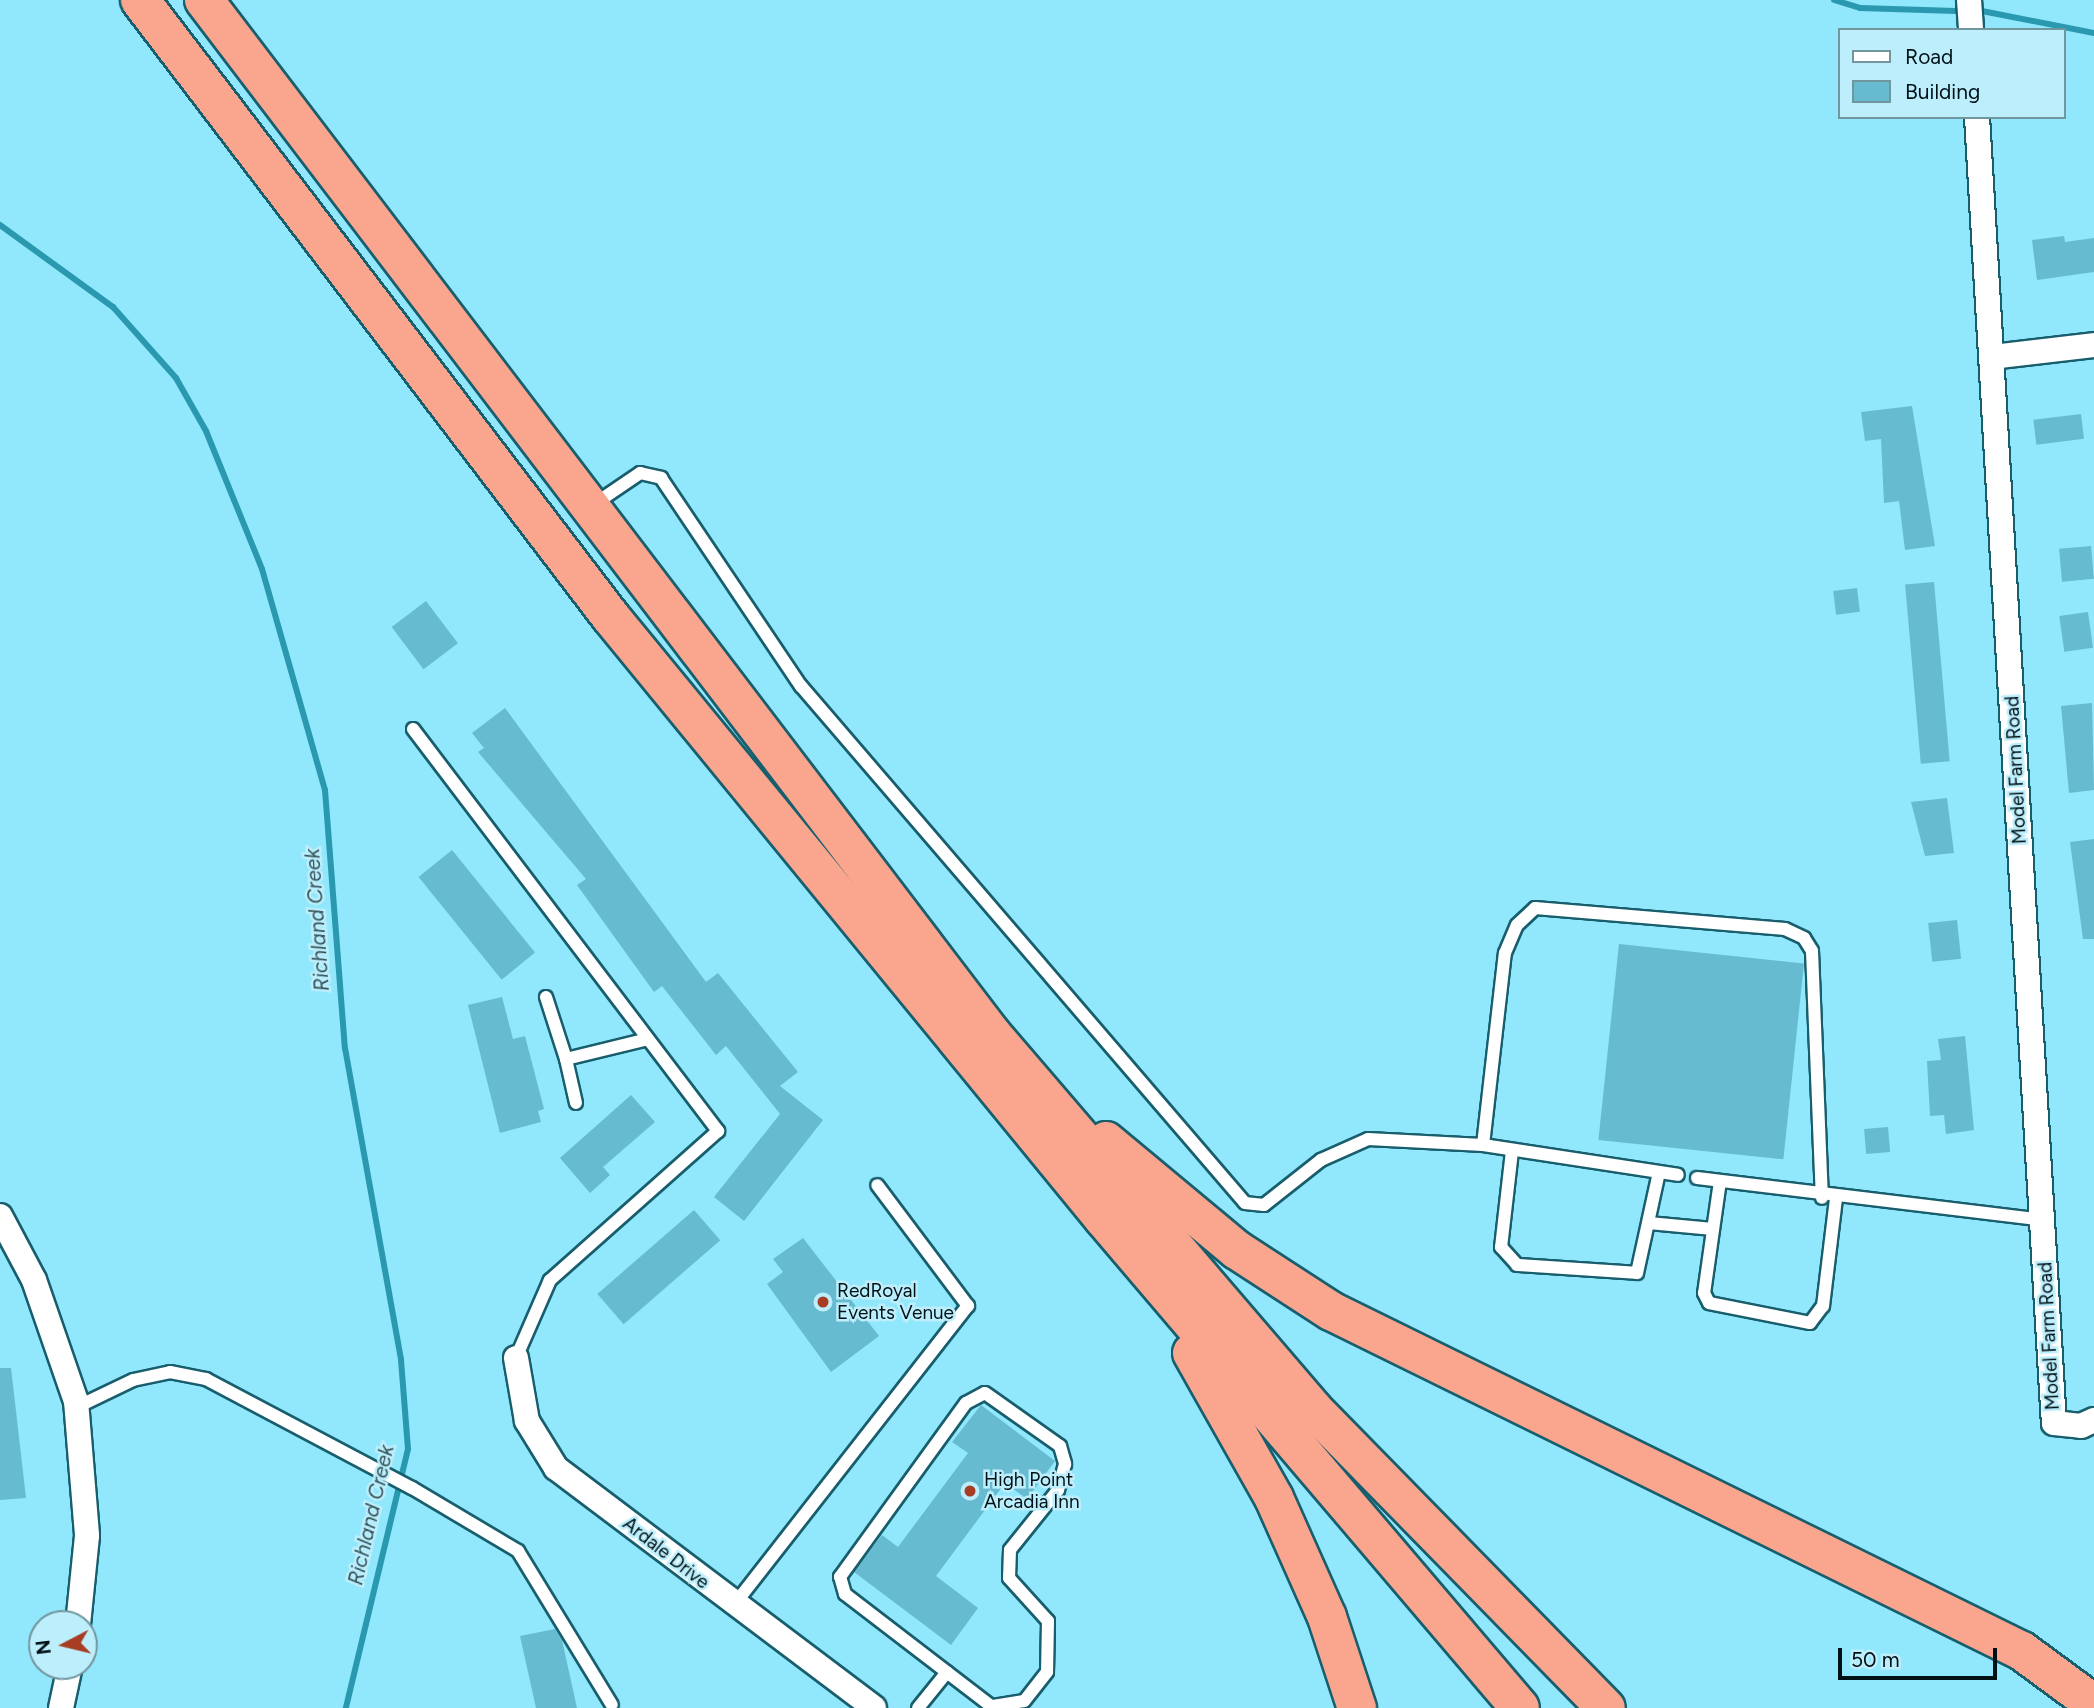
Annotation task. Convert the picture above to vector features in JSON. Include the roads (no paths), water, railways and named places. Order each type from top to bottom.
[{"type":"highway","points":[[140,0],[610,616],[1103,1217],[1520,1708]]},
{"type":"highway","points":[[204,0],[586,509],[991,1034],[1045,1092],[1314,1410],[1606,1708]]},
{"type":"highway","points":[[1045,1092],[1237,1250],[1331,1311],[2022,1651],[2094,1704]]},
{"type":"highway","points":[[1103,1217],[1134,1279],[1184,1340],[1221,1399],[1274,1498],[1327,1617],[1357,1708]]},
{"type":"street","points":[[1969,0],[1971,28]]},
{"type":"street","name":"Model Farm Road","points":[[1977,119],[2054,1423],[2081,1426],[2094,1420]]},
{"type":"street","points":[[1992,357],[2094,345]]},
{"type":"street","points":[[0,1216],[34,1280],[77,1407],[87,1536],[79,1610]]},
{"type":"street","name":"Ardale Drive","points":[[516,1358],[527,1421],[555,1468],[874,1708]]},
{"type":"street","points":[[61,1708],[67,1680]]},
{"type":"lane","points":[[586,509],[640,473],[661,478],[801,686],[1245,1203],[1264,1205],[1329,1155],[1368,1139],[1483,1145],[1678,1175]]},
{"type":"lane","points":[[413,729],[718,1130],[550,1280],[516,1358]]},
{"type":"lane","points":[[1483,1145],[1505,953],[1517,925],[1535,908],[1785,929],[1804,938],[1812,951],[1822,1198]]},
{"type":"lane","points":[[546,998],[566,1059],[576,1103]]},
{"type":"lane","points":[[566,1059],[648,1039]]},
{"type":"lane","points":[[1512,1151],[1501,1247],[1511,1263],[1630,1277],[1643,1266],[1659,1172]]},
{"type":"lane","points":[[1697,1178],[1822,1198],[2043,1220]]},
{"type":"lane","points":[[1720,1181],[1704,1293],[1709,1303],[1810,1322],[1823,1306],[1836,1199]]},
{"type":"lane","points":[[734,1605],[968,1306],[877,1185]]},
{"type":"lane","points":[[1649,1223],[1713,1229]]},
{"type":"lane","points":[[77,1407],[133,1380],[170,1372],[206,1379],[412,1488],[518,1551],[612,1705]]},
{"type":"lane","points":[[985,1393],[1060,1446],[1065,1464],[1058,1490],[1010,1550],[1009,1578],[1048,1621],[1046,1672],[1024,1701],[991,1706],[947,1672],[845,1594],[840,1577],[966,1403],[985,1393]]},
{"type":"lane","points":[[918,1708],[947,1672]]},
{"type":"waterway","points":[[1834,0],[1860,8],[1956,11]]},
{"type":"waterway","points":[[1982,11],[2094,33]]},
{"type":"waterway","name":"Richland Creek","points":[[0,225],[113,307],[176,378],[206,431],[262,569],[325,790],[345,1048],[401,1360],[408,1449],[346,1708]]},
{"type":"place","name":"RedRoyal Events Venue","points":[[823,1302]]},
{"type":"place","name":"High Point Arcadia Inn","points":[[970,1491]]}]
